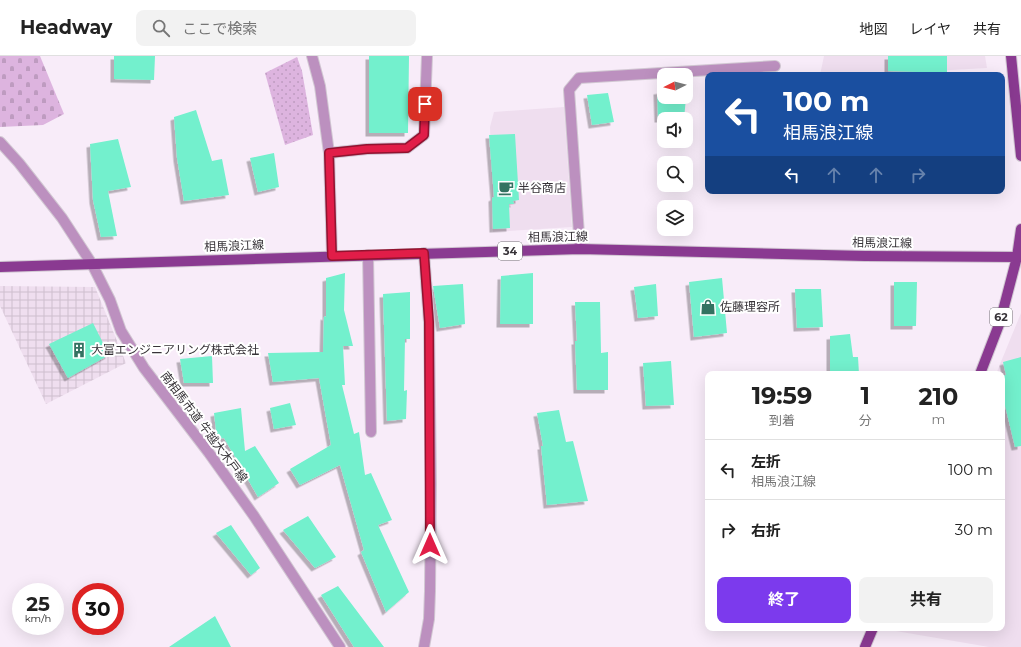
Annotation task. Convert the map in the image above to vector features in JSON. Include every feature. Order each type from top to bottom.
[{"type":"main road","points":[[1011,56],[1021,156]]},
{"type":"main road","name":"62","points":[[981,371],[1000,322],[1019,257],[1021,229]]},
{"type":"main road","name":"相馬浪江線","points":[[0,267],[580,249],[865,256],[1019,257]]},
{"type":"main road","points":[[865,647],[872,631]]},
{"type":"street","points":[[312,56],[320,86],[329,153],[332,256]]},
{"type":"street","points":[[329,153],[367,149],[407,148],[424,135],[428,56]]},
{"type":"street","points":[[580,249],[569,90],[578,78],[775,66]]},
{"type":"street","name":"南相馬市道 牛越大木戸線","points":[[0,142],[19,163],[62,218],[92,264],[110,300],[121,330],[144,368],[254,516],[340,647]]},
{"type":"street","points":[[424,253],[429,322],[431,484],[429,619],[424,647]]},
{"type":"street","points":[[368,255],[371,432]]},
{"type":"shaded area","points":[[824,56],[985,56],[987,68],[914,72],[821,72]]},
{"type":"shaded area","points":[[564,107],[572,227],[493,232],[490,127],[494,112]]},
{"type":"shaded area","points":[[0,286],[95,287],[126,363],[46,404],[0,306]]},
{"type":"shaded area","points":[[1021,313],[1021,647],[989,647],[896,631],[1005,631],[1005,371],[997,371]]},
{"type":"green space","points":[[0,56],[40,56],[64,114],[43,125],[0,127]]},
{"type":"green space","points":[[297,57],[302,71],[313,135],[285,145],[265,73]]},
{"type":"building","points":[[114,56],[155,56],[154,80],[114,79]]},
{"type":"building","points":[[369,56],[409,56],[408,133],[369,133]]},
{"type":"building","points":[[888,56],[947,56],[947,72],[888,71]]},
{"type":"building","points":[[608,93],[614,122],[592,125],[587,95]]},
{"type":"building","points":[[657,104],[685,104],[685,112],[658,112]]},
{"type":"building","points":[[196,110],[212,161],[222,159],[229,195],[184,201],[177,158],[174,117]]},
{"type":"building","name":"半谷商店","points":[[515,134],[519,200],[513,201],[514,204],[509,204],[510,228],[493,229],[492,198],[494,197],[489,135]]},
{"type":"building","points":[[118,139],[131,187],[108,191],[117,236],[101,237],[93,200],[90,144]]},
{"type":"building","points":[[274,153],[279,187],[258,192],[250,158]]},
{"type":"building","points":[[345,273],[344,310],[353,346],[343,346],[345,385],[342,385],[354,434],[359,432],[365,475],[371,473],[392,520],[378,525],[409,592],[386,612],[361,552],[364,550],[340,465],[300,485],[290,469],[331,445],[319,378],[273,382],[268,353],[323,352],[324,316],[326,317],[326,278]]},
{"type":"building","points":[[533,273],[533,324],[500,324],[501,276]]},
{"type":"building","name":"佐藤理容所","points":[[722,278],[727,333],[694,337],[689,282]]},
{"type":"building","points":[[894,282],[917,282],[916,326],[894,326]]},
{"type":"building","points":[[463,284],[465,324],[440,328],[433,286]]},
{"type":"building","points":[[656,284],[658,316],[638,318],[634,287]]},
{"type":"building","points":[[795,289],[821,289],[823,327],[797,328]]},
{"type":"building","points":[[410,292],[410,339],[405,339],[404,391],[407,390],[406,419],[387,421],[383,294]]},
{"type":"building","points":[[575,302],[600,302],[601,353],[608,352],[608,390],[577,390]]},
{"type":"building","name":"大富エンジニアリング株式会社","points":[[93,323],[109,355],[68,378],[49,344]]},
{"type":"building","points":[[850,334],[853,357],[858,357],[859,371],[830,371],[830,336]]},
{"type":"building","points":[[212,356],[213,383],[184,383],[180,359]]},
{"type":"building","points":[[1021,357],[1021,446],[1015,447],[1005,405],[1006,375],[1003,362]]},
{"type":"building","points":[[671,361],[674,405],[646,406],[643,363]]},
{"type":"building","points":[[290,403],[296,425],[274,429],[270,408]]},
{"type":"building","points":[[241,408],[245,451],[255,446],[279,483],[258,497],[224,438],[217,439],[214,413]]},
{"type":"building","points":[[559,410],[566,442],[573,441],[588,501],[547,505],[541,446],[543,446],[537,413]]},
{"type":"building","points":[[308,516],[336,557],[315,568],[283,530]]},
{"type":"building","points":[[231,525],[260,568],[251,575],[216,533]]},
{"type":"building","points":[[338,586],[384,647],[354,647],[321,595]]},
{"type":"building","points":[[215,616],[231,647],[169,647]]},
{"type":"place","name":"半谷商店","points":[[506,188]]},
{"type":"place","name":"佐藤理容所","points":[[708,307]]},
{"type":"place","name":"大富エンジニアリング株式会社","points":[[79,350]]},
{"type":"route","points":[[425,104],[424,135],[407,148],[367,149],[329,153],[332,256],[424,253],[429,322],[431,484],[430,545]]}]
